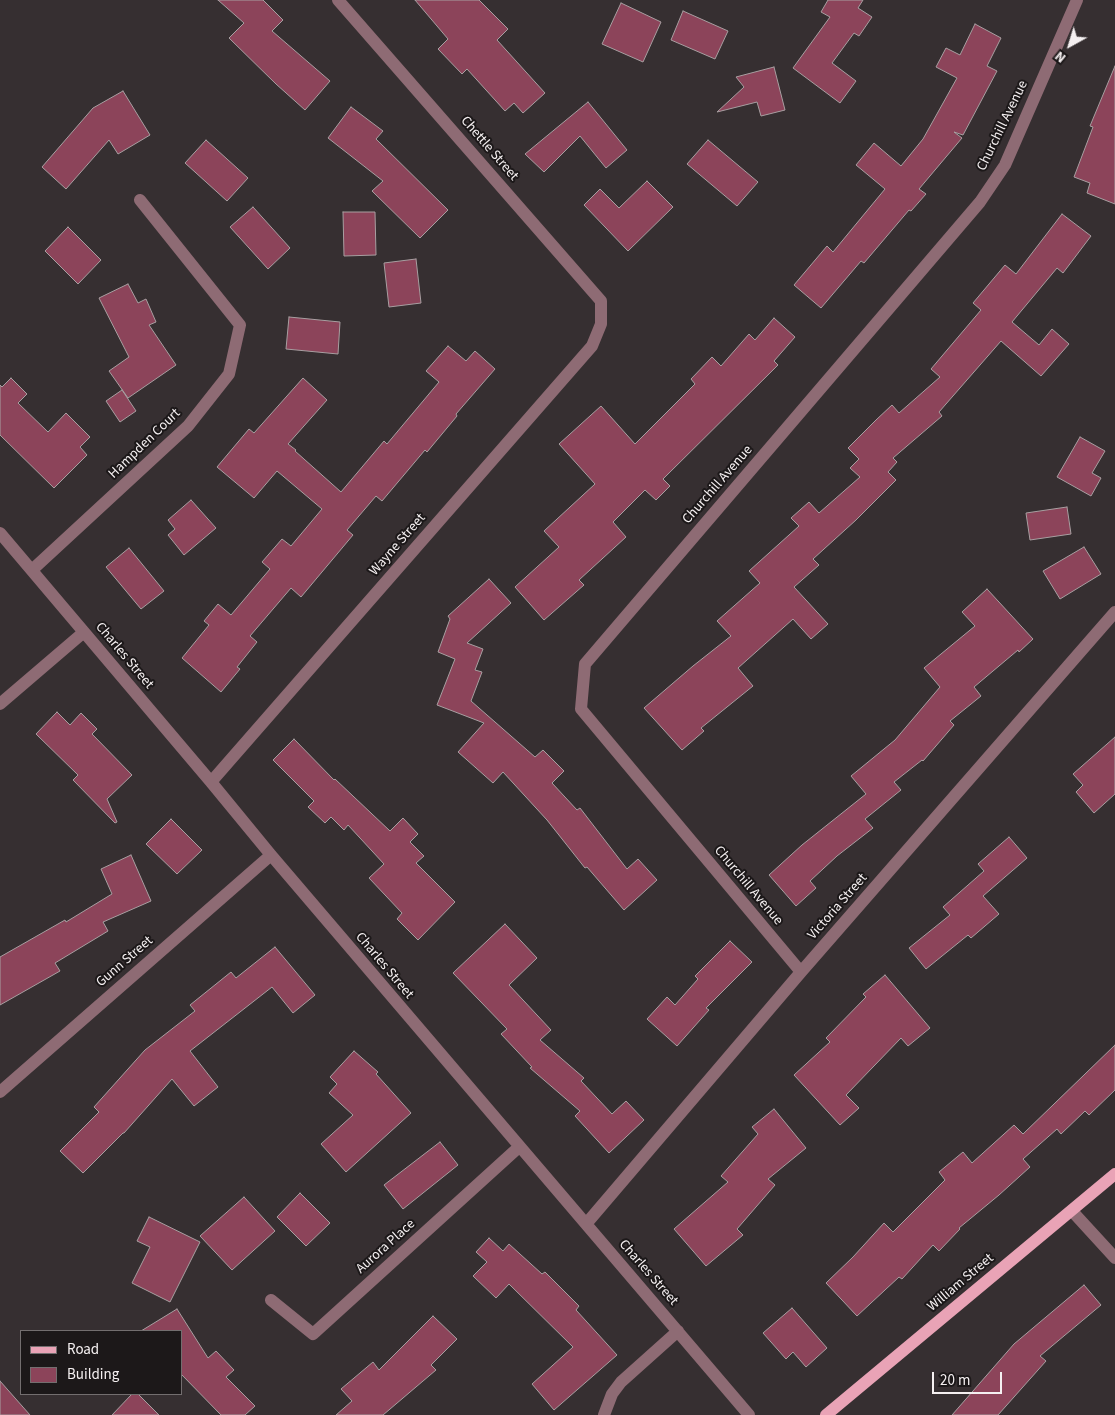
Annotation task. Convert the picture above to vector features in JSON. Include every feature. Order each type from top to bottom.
[{"type":"main road","name":"William Street","points":[[826,1415],[1115,1174]]},
{"type":"street","name":"Chettle Street","points":[[338,0],[601,301],[600,324]]},
{"type":"street","name":"Churchill Avenue","points":[[801,972],[581,709],[585,664],[980,202],[1005,165],[1077,0]]},
{"type":"street","name":"Hampden Court","points":[[32,570],[188,426],[229,374],[240,325],[140,200]]},
{"type":"street","name":"Wayne Street","points":[[212,782],[592,346],[600,324]]},
{"type":"street","name":"Charles Street","points":[[0,533],[212,782],[271,855],[749,1415]]},
{"type":"street","name":"Victoria Street","points":[[586,1224],[801,972],[1115,612]]},
{"type":"street","points":[[0,704],[84,632]]},
{"type":"street","name":"Gunn Street","points":[[0,1092],[271,855]]},
{"type":"street","name":"Aurora Place","points":[[271,1300],[313,1334],[519,1147]]},
{"type":"street","points":[[1072,1211],[1115,1258]]},
{"type":"street","points":[[604,1415],[612,1394],[621,1382],[678,1331]]},
{"type":"building","points":[[218,0],[263,0],[283,20],[272,31],[330,81],[305,110],[229,38],[244,23]]},
{"type":"building","points":[[415,0],[479,0],[508,29],[497,40],[545,93],[523,113],[514,103],[505,111],[467,69],[462,74],[438,49],[448,39]]},
{"type":"building","points":[[828,0],[863,0],[858,8],[872,17],[859,36],[854,33],[832,63],[856,81],[840,103],[793,68],[830,17],[821,12]]},
{"type":"building","points":[[621,3],[661,22],[643,62],[602,44]]},
{"type":"building","points":[[683,11],[728,31],[715,59],[671,40]]},
{"type":"building","points":[[975,24],[1001,38],[987,66],[997,71],[963,135],[954,132],[962,138],[919,189],[926,194],[911,211],[909,210],[864,263],[861,261],[821,308],[794,285],[827,246],[833,252],[885,189],[856,165],[874,143],[901,166],[923,139],[957,78],[936,67],[946,48],[960,55]]},
{"type":"building","points":[[1115,66],[1115,204],[1087,193],[1090,183],[1074,177],[1093,127],[1090,126]]},
{"type":"building","points":[[774,67],[785,110],[761,116],[757,102],[717,112],[744,87],[736,77]]},
{"type":"building","points":[[123,91],[150,135],[118,154],[109,140],[66,189],[42,167],[93,108]]},
{"type":"building","points":[[588,102],[627,150],[606,168],[580,136],[544,172],[525,154]]},
{"type":"building","points":[[351,107],[383,131],[376,139],[448,210],[420,238],[372,191],[383,181],[328,138]]},
{"type":"building","points":[[206,140],[248,178],[227,201],[185,163]]},
{"type":"building","points":[[708,140],[758,182],[737,206],[687,164]]},
{"type":"building","points":[[647,181],[673,207],[628,251],[584,205],[600,189],[619,208]]},
{"type":"building","points":[[253,207],[290,248],[268,269],[230,227]]},
{"type":"building","points":[[343,212],[375,212],[376,255],[344,256]]},
{"type":"building","points":[[1062,214],[1091,236],[1063,273],[1057,268],[1012,322],[1039,345],[1052,329],[1069,344],[1041,376],[1001,341],[939,412],[942,416],[893,458],[897,462],[888,472],[896,480],[813,559],[819,565],[794,587],[828,624],[811,639],[793,619],[738,668],[753,686],[701,728],[704,731],[682,750],[644,708],[731,636],[717,621],[760,583],[749,571],[799,526],[791,518],[809,502],[819,513],[860,477],[850,468],[859,459],[848,448],[892,405],[899,413],[940,377],[931,369],[981,310],[973,303],[1005,265],[1016,274]]},
{"type":"building","points":[[68,227],[101,260],[78,284],[45,251]]},
{"type":"building","points":[[416,259],[421,303],[389,307],[384,263]]},
{"type":"building","points":[[128,284],[138,303],[146,299],[156,322],[149,325],[176,365],[128,398],[109,371],[129,357],[99,298]]},
{"type":"building","points":[[289,317],[340,322],[338,354],[286,349]]},
{"type":"building","points":[[774,318],[795,337],[774,361],[778,365],[663,479],[670,486],[656,500],[645,490],[613,522],[626,537],[579,580],[584,585],[544,620],[515,587],[559,547],[544,531],[595,484],[559,444],[601,406],[635,444],[695,384],[691,379],[712,357],[721,366],[749,334],[755,340]]},
{"type":"building","points":[[448,346],[466,361],[475,351],[495,369],[456,414],[457,416],[427,452],[425,450],[382,501],[376,496],[347,530],[353,535],[301,597],[291,588],[250,636],[257,642],[237,667],[240,669],[221,692],[182,658],[209,625],[204,621],[218,604],[231,615],[270,569],[262,562],[282,539],[291,546],[322,509],[277,471],[254,498],[217,467],[249,429],[254,433],[303,378],[327,400],[288,444],[341,492],[384,441],[387,444],[439,382],[426,371]]},
{"type":"building","points":[[11,378],[27,394],[18,403],[48,432],[66,413],[90,437],[80,447],[87,455],[54,488],[0,435],[0,385],[2,387]]},
{"type":"building","points":[[122,390],[136,411],[120,422],[106,401]]},
{"type":"building","points":[[1080,437],[1105,451],[1092,473],[1101,478],[1091,496],[1057,477]]},
{"type":"building","points":[[191,500],[216,528],[184,555],[168,535],[175,529],[168,520]]},
{"type":"building","points":[[1067,507],[1071,534],[1030,540],[1026,513]]},
{"type":"building","points":[[1084,547],[1101,574],[1060,599],[1043,571]]},
{"type":"building","points":[[129,548],[164,591],[141,609],[106,567]]},
{"type":"building","points":[[489,579],[511,603],[467,643],[483,649],[475,670],[482,672],[471,701],[535,757],[543,750],[564,771],[552,783],[577,810],[580,808],[627,869],[638,859],[657,880],[624,910],[587,867],[585,868],[547,820],[503,772],[493,783],[458,752],[484,723],[437,705],[455,659],[438,652],[450,619],[448,616]]},
{"type":"building","points":[[987,589],[1033,639],[974,687],[981,696],[950,721],[954,725],[923,761],[894,782],[901,790],[865,819],[873,828],[837,856],[810,881],[816,888],[796,906],[769,875],[802,845],[866,794],[851,776],[895,740],[940,687],[924,668],[975,626],[962,612]]},
{"type":"building","points":[[57,712],[70,725],[81,713],[97,729],[92,734],[132,775],[107,799],[117,822],[115,823],[73,780],[78,775],[36,734]]},
{"type":"building","points":[[1115,737],[1115,794],[1094,813],[1076,792],[1083,785],[1073,774]]},
{"type":"building","points":[[294,739],[334,780],[390,831],[403,818],[418,834],[410,842],[424,856],[416,863],[455,902],[418,940],[397,919],[402,913],[369,878],[384,864],[348,825],[344,830],[331,817],[325,823],[308,807],[314,801],[273,760]]},
{"type":"building","points":[[171,819],[202,850],[177,874],[146,844]]},
{"type":"building","points":[[1009,837],[1027,858],[983,896],[999,914],[971,938],[968,935],[926,969],[909,948],[950,915],[943,907],[984,871],[978,864]]},
{"type":"building","points":[[131,855],[151,901],[103,922],[108,931],[55,963],[60,971],[0,1005],[0,957],[65,920],[66,922],[112,894],[101,869]]},
{"type":"building","points":[[505,924],[537,958],[509,985],[551,1030],[540,1040],[584,1078],[581,1081],[612,1114],[626,1101],[644,1120],[609,1153],[575,1116],[580,1111],[530,1068],[532,1067],[501,1034],[507,1029],[453,973]]},
{"type":"building","points":[[730,941],[752,962],[706,1008],[709,1010],[677,1046],[647,1019],[667,997],[675,1005],[698,979],[695,976]]},
{"type":"building","points":[[275,947],[315,995],[293,1013],[272,987],[190,1051],[218,1087],[194,1106],[172,1079],[124,1133],[83,1173],[60,1151],[99,1112],[94,1107],[145,1050],[195,1011],[190,1005],[231,972],[236,978]]},
{"type":"building","points":[[885,975],[930,1028],[908,1046],[901,1038],[846,1095],[859,1108],[840,1125],[794,1075],[830,1042],[826,1038],[866,997],[863,994]]},
{"type":"building","points":[[1115,1045],[1115,1090],[1089,1115],[1085,1111],[1061,1134],[1057,1129],[1023,1159],[1030,1167],[959,1228],[939,1251],[933,1245],[902,1279],[899,1277],[857,1316],[826,1283],[884,1223],[893,1232],[945,1180],[939,1172],[963,1152],[972,1163],[1014,1125],[1023,1134]]},
{"type":"building","points":[[354,1051],[378,1072],[376,1074],[411,1113],[346,1172],[321,1144],[353,1115],[329,1093],[337,1084],[330,1077]]},
{"type":"building","points":[[774,1109],[806,1148],[768,1179],[775,1185],[737,1229],[743,1235],[706,1266],[674,1229],[728,1182],[721,1176],[758,1134],[752,1127]]},
{"type":"building","points":[[440,1142],[458,1165],[403,1209],[384,1185]]},
{"type":"building","points":[[300,1193],[330,1223],[306,1246],[277,1217]]},
{"type":"building","points":[[244,1197],[275,1231],[232,1270],[200,1236]]},
{"type":"building","points":[[149,1217],[200,1242],[170,1302],[132,1283],[150,1247],[137,1241]]},
{"type":"building","points":[[489,1238],[503,1251],[509,1244],[542,1274],[545,1272],[579,1306],[576,1310],[617,1355],[554,1410],[532,1384],[573,1347],[509,1284],[496,1298],[473,1276],[487,1262],[476,1252]]},
{"type":"building","points":[[1084,1285],[1101,1305],[1040,1356],[1046,1361],[998,1415],[952,1415],[1014,1344]]},
{"type":"building","points":[[792,1308],[827,1348],[806,1367],[793,1352],[786,1359],[763,1333]]},
{"type":"building","points":[[177,1309],[208,1358],[216,1351],[234,1370],[226,1377],[255,1406],[245,1415],[221,1415],[182,1375],[182,1330],[143,1330]]},
{"type":"building","points":[[433,1316],[457,1339],[431,1365],[436,1370],[383,1415],[336,1415],[352,1401],[341,1389],[373,1362],[379,1370]]},
{"type":"building","points":[[0,1381],[30,1415],[0,1415]]},
{"type":"building","points":[[131,1395],[139,1395],[159,1415],[112,1415]]}]
